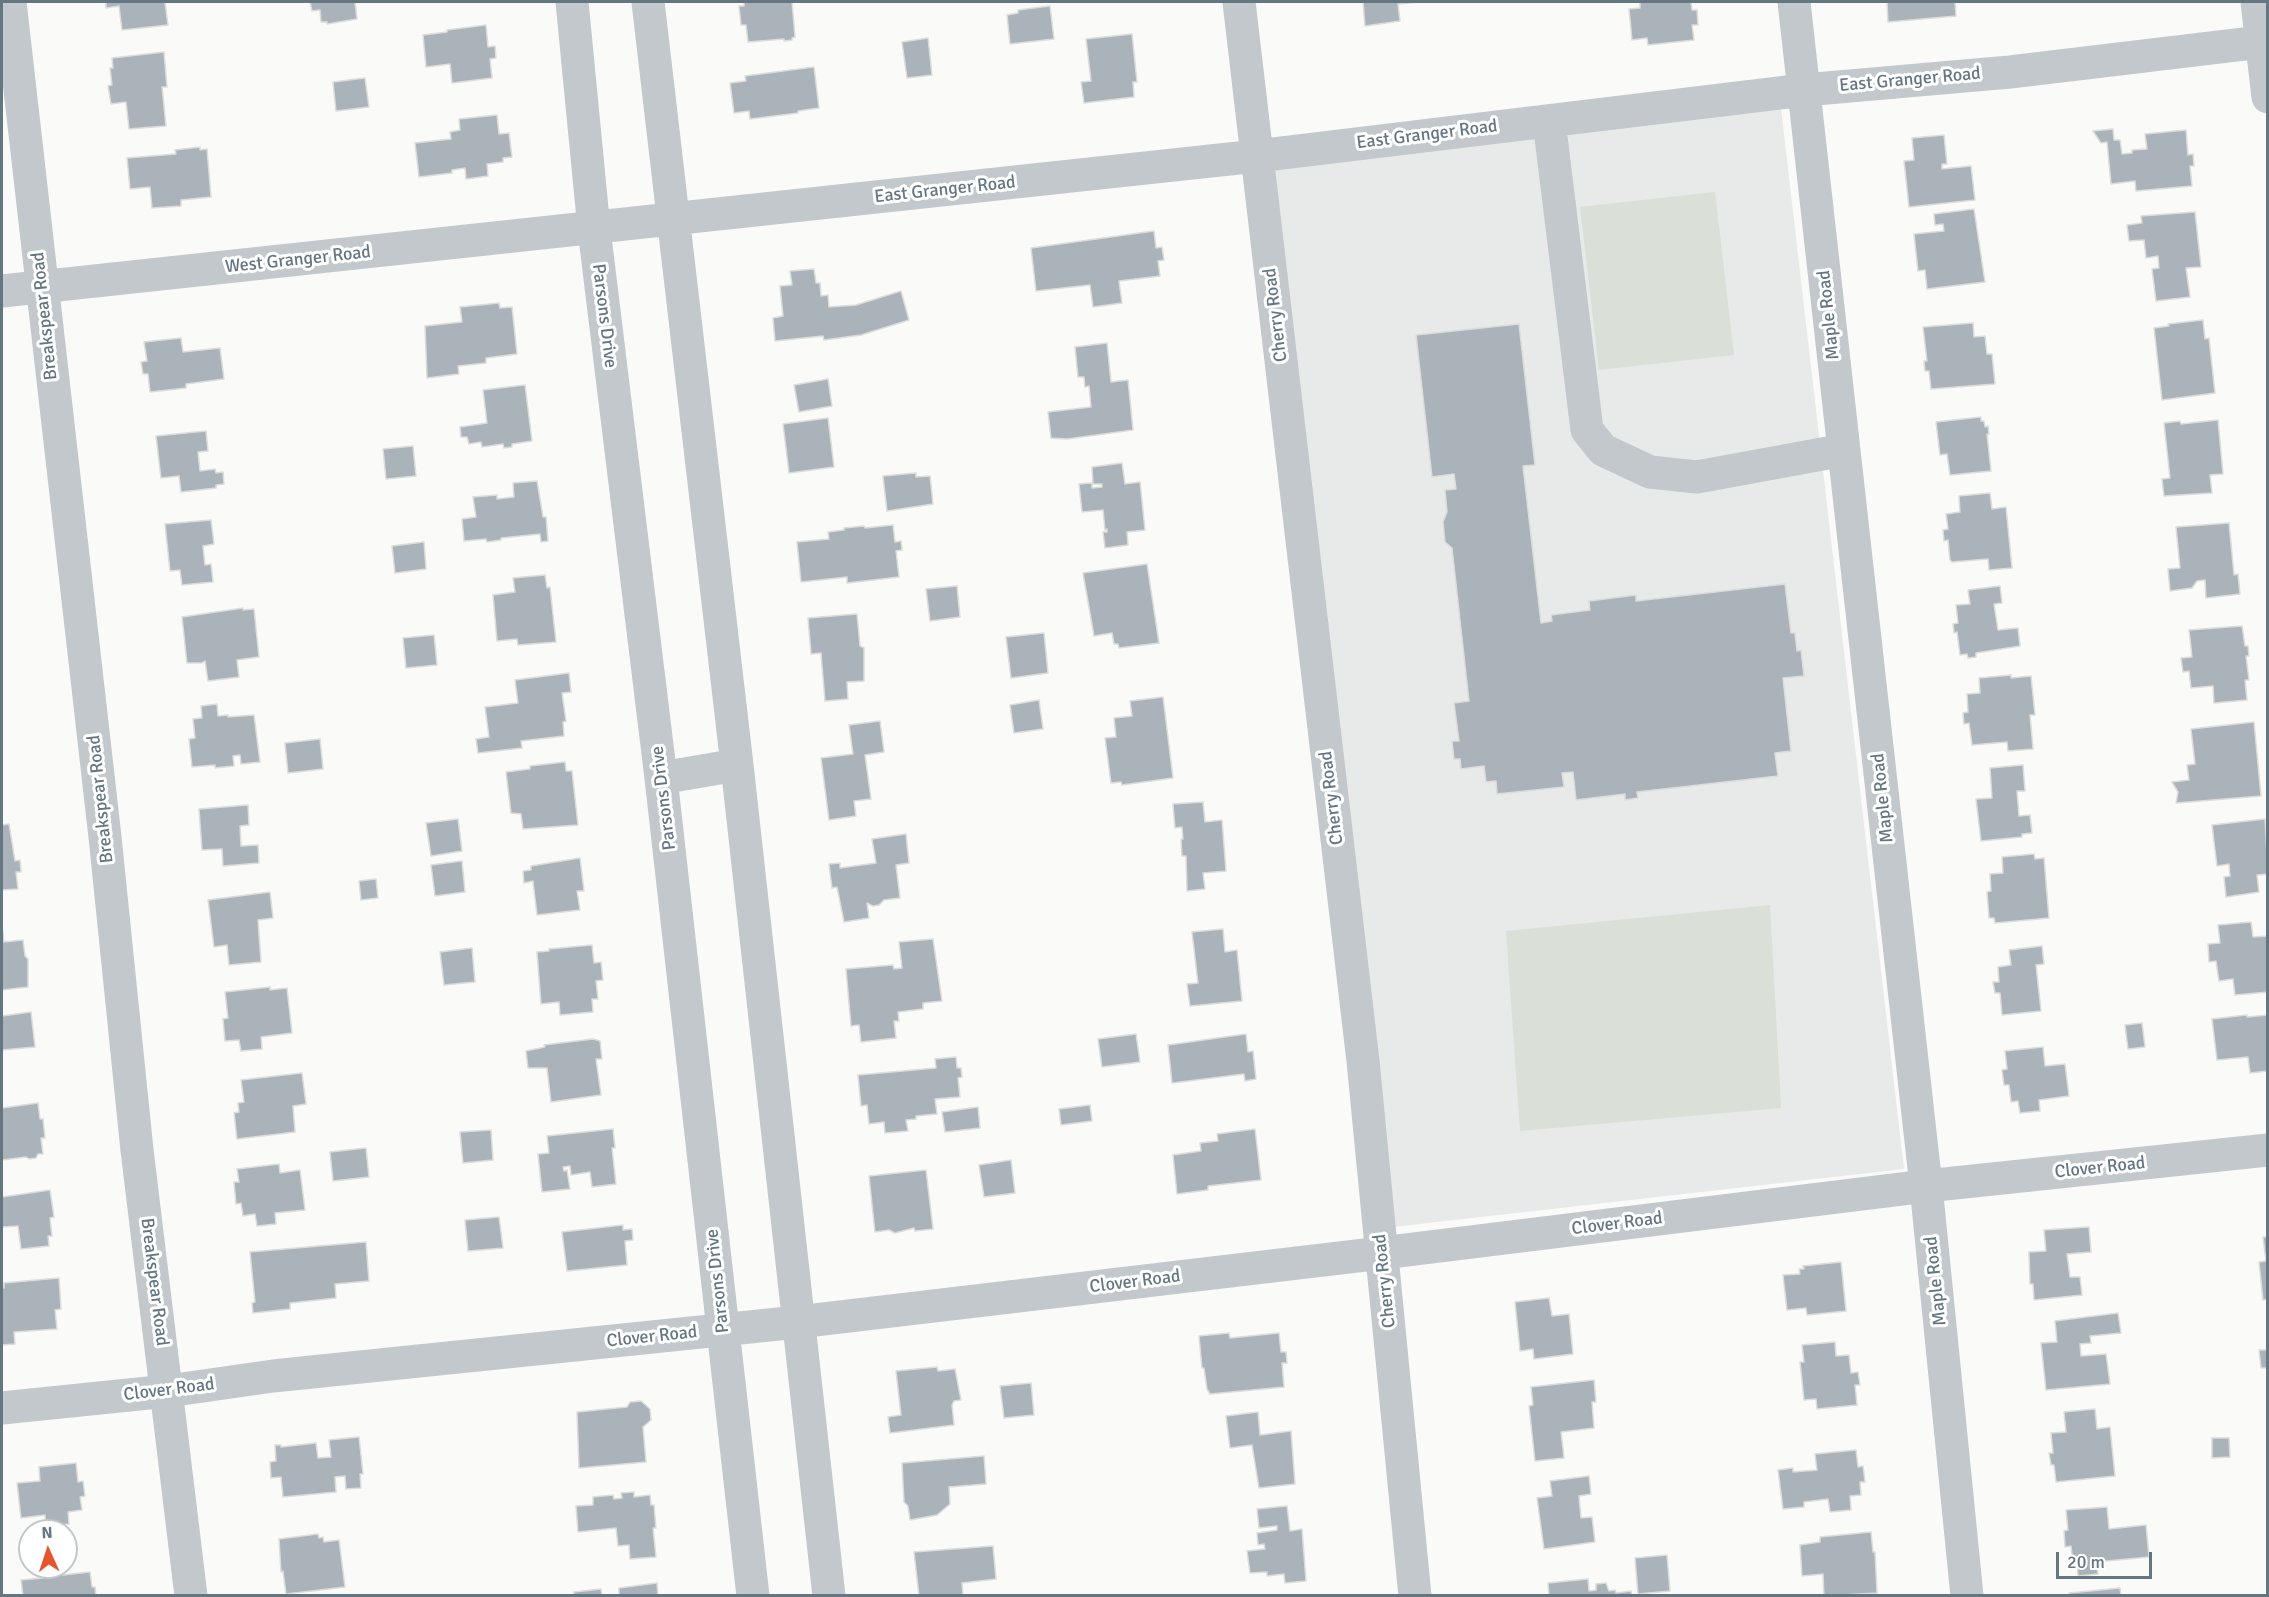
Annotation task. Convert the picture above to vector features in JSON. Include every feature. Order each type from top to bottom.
[{"type":"street","name":"Breakspear Road","points":[[10,2],[105,837],[137,1150],[168,1391],[191,1596]]},
{"type":"street","name":"Parsons Drive","points":[[572,2],[594,229],[662,778],[753,1596]]},
{"type":"street","points":[[648,2],[737,765],[829,1596]]},
{"type":"street","name":"Cherry Road","points":[[1239,2],[1360,1037],[1415,1596]]},
{"type":"street","name":"Maple Road","points":[[1794,2],[1926,1186],[1967,1596]]},
{"type":"street","points":[[2257,2],[2268,97]]},
{"type":"street","name":"East Granger Road","points":[[594,229],[1257,156],[1804,90],[2010,72],[2261,42]]},
{"type":"street","points":[[1549,121],[1587,430],[1603,450],[1650,472],[1697,477],[1844,450]]},
{"type":"street","name":"West Granger Road","points":[[2,291],[594,229]]},
{"type":"street","points":[[662,778],[737,765]]},
{"type":"street","name":"Clover Road","points":[[2,1408],[168,1391],[285,1375],[798,1322],[1382,1254],[1926,1186],[2268,1150]]},
{"type":"shaded area","points":[[1781,108],[1904,1169],[1393,1227],[1271,167]]},
{"type":"shaded area","points":[[1715,192],[1734,355],[1599,370],[1580,207]]},
{"type":"shaded area","points":[[1770,905],[1781,1108],[1520,1131],[1506,931]]},
{"type":"building","points":[[106,2],[165,2],[168,25],[122,30],[119,6],[106,8]]},
{"type":"building","points":[[310,2],[355,2],[357,19],[327,24],[327,22],[321,22],[320,10],[312,11]]},
{"type":"building","points":[[744,2],[792,2],[795,37],[784,41],[784,39],[748,42],[746,25],[741,25],[739,6],[744,6]]},
{"type":"building","points":[[1363,2],[1420,2],[1398,4],[1400,21],[1365,26]]},
{"type":"building","points":[[1640,2],[1691,2],[1692,10],[1697,10],[1698,25],[1692,25],[1694,40],[1648,45],[1647,38],[1632,40],[1629,9],[1640,8]]},
{"type":"building","points":[[1887,2],[1955,2],[1956,16],[1888,22]]},
{"type":"building","points":[[1050,6],[1054,39],[1010,44],[1007,15],[1018,13],[1018,10]]},
{"type":"building","points":[[486,25],[488,47],[495,46],[496,58],[490,59],[492,78],[452,83],[450,64],[426,67],[423,35]]},
{"type":"building","points":[[1132,34],[1137,82],[1133,82],[1134,97],[1084,103],[1081,82],[1091,81],[1086,39]]},
{"type":"building","points":[[928,38],[932,75],[907,78],[902,42]]},
{"type":"building","points":[[164,52],[167,87],[162,87],[166,126],[129,129],[126,102],[111,104],[108,86],[112,85],[110,68],[113,68],[112,58]]},
{"type":"building","points":[[814,67],[819,108],[750,119],[749,111],[734,113],[730,83],[746,81],[745,76]]},
{"type":"building","points":[[365,78],[369,107],[336,111],[333,82]]},
{"type":"building","points":[[497,115],[499,134],[509,133],[512,157],[503,158],[503,162],[487,164],[488,176],[466,179],[465,168],[452,170],[452,173],[419,177],[415,143],[451,139],[450,132],[460,130],[459,119]]},
{"type":"building","points":[[2113,129],[2114,140],[2120,140],[2122,154],[2132,153],[2132,150],[2147,149],[2145,134],[2186,130],[2188,155],[2193,154],[2194,166],[2190,166],[2192,186],[2136,191],[2135,181],[2111,184],[2107,142],[2101,143],[2093,131]]},
{"type":"building","points":[[1944,135],[1947,164],[1942,164],[1942,169],[1971,166],[1975,200],[1909,207],[1904,161],[1914,160],[1912,138]]},
{"type":"building","points":[[200,147],[200,150],[207,149],[211,197],[181,200],[181,206],[152,208],[150,187],[130,189],[127,158],[176,154],[175,150]]},
{"type":"building","points":[[1974,209],[1985,282],[1927,289],[1925,270],[1918,271],[1914,234],[1944,231],[1943,224],[1935,225],[1934,214]]},
{"type":"building","points":[[2195,212],[2201,267],[2186,268],[2190,297],[2156,301],[2152,269],[2159,268],[2158,256],[2146,258],[2144,240],[2129,241],[2127,225],[2142,223],[2141,216]]},
{"type":"building","points":[[1154,231],[1156,248],[1162,247],[1164,260],[1158,261],[1160,276],[1119,281],[1122,303],[1093,307],[1090,285],[1036,291],[1031,248]]},
{"type":"building","points":[[814,269],[816,283],[820,283],[821,296],[828,295],[829,307],[856,305],[901,291],[909,320],[861,335],[824,340],[823,336],[775,341],[773,318],[783,316],[780,286],[792,285],[790,271]]},
{"type":"building","points":[[499,303],[500,308],[512,307],[517,354],[486,358],[486,363],[458,366],[459,374],[427,378],[425,326],[462,322],[460,307]]},
{"type":"building","points":[[2203,320],[2205,339],[2209,338],[2215,393],[2162,400],[2154,328]]},
{"type":"building","points":[[1973,323],[1974,337],[1985,336],[1987,354],[1992,354],[1995,384],[1931,389],[1929,371],[1925,371],[1924,361],[1927,361],[1923,327]]},
{"type":"building","points":[[1519,324],[1535,465],[1523,466],[1541,623],[1552,621],[1551,615],[1590,610],[1589,601],[1636,595],[1636,601],[1785,584],[1791,633],[1795,633],[1797,651],[1801,650],[1804,676],[1783,678],[1791,751],[1775,753],[1778,776],[1637,792],[1638,798],[1625,800],[1625,794],[1576,800],[1573,772],[1562,773],[1564,787],[1497,794],[1496,781],[1486,782],[1484,766],[1461,769],[1460,759],[1454,759],[1452,741],[1459,741],[1454,703],[1469,701],[1452,548],[1445,542],[1443,522],[1447,512],[1445,490],[1456,489],[1454,474],[1432,477],[1416,335]]},
{"type":"building","points":[[181,338],[183,352],[220,348],[224,379],[186,384],[186,388],[150,392],[148,374],[143,374],[141,362],[147,361],[144,342]]},
{"type":"building","points":[[1107,343],[1111,382],[1128,380],[1133,430],[1067,439],[1051,438],[1048,412],[1091,407],[1089,386],[1085,387],[1084,377],[1078,377],[1075,347]]},
{"type":"building","points":[[828,379],[832,406],[799,412],[794,385]]},
{"type":"building","points":[[525,385],[532,441],[512,444],[512,447],[504,448],[503,444],[482,447],[481,442],[469,444],[467,437],[461,437],[460,427],[487,423],[483,390]]},
{"type":"building","points":[[1981,417],[1985,427],[1988,426],[1991,471],[1950,475],[1947,454],[1940,455],[1936,422]]},
{"type":"building","points":[[828,418],[834,467],[789,473],[783,424]]},
{"type":"building","points":[[2218,420],[2223,474],[2210,475],[2212,493],[2164,496],[2162,479],[2170,478],[2164,423],[2180,421],[2181,424]]},
{"type":"building","points":[[206,431],[208,451],[198,452],[200,471],[215,469],[216,473],[223,472],[224,484],[216,485],[216,488],[181,492],[179,476],[161,478],[156,436]]},
{"type":"building","points":[[413,446],[416,476],[386,479],[383,449]]},
{"type":"building","points":[[1122,463],[1125,484],[1140,482],[1145,530],[1127,532],[1128,545],[1105,548],[1103,532],[1107,532],[1107,529],[1105,530],[1103,510],[1082,512],[1079,484],[1092,483],[1092,488],[1102,487],[1102,484],[1093,484],[1092,467]]},
{"type":"building","points":[[916,473],[916,477],[930,476],[933,504],[887,511],[883,476]]},
{"type":"building","points":[[537,481],[543,517],[546,517],[548,541],[541,542],[540,534],[501,538],[501,540],[487,542],[486,539],[464,541],[462,519],[476,517],[473,497],[497,495],[497,499],[514,497],[513,483]]},
{"type":"building","points":[[1990,493],[1992,509],[2006,507],[2012,568],[1989,570],[1988,559],[1952,562],[1948,540],[1944,541],[1943,530],[1948,529],[1946,514],[1960,512],[1959,496]]},
{"type":"building","points":[[211,520],[214,544],[203,546],[205,565],[211,564],[213,582],[182,585],[180,570],[170,571],[165,524]]},
{"type":"building","points":[[2229,523],[2234,575],[2238,574],[2240,594],[2206,598],[2205,580],[2197,581],[2192,588],[2170,591],[2168,569],[2180,568],[2176,527]]},
{"type":"building","points":[[893,525],[895,542],[901,541],[902,550],[896,551],[899,577],[847,583],[847,577],[801,582],[797,542],[829,539],[828,532],[844,530],[844,528]]},
{"type":"building","points":[[424,542],[426,569],[395,573],[392,546]]},
{"type":"building","points":[[1147,564],[1159,643],[1119,648],[1118,644],[1114,644],[1112,633],[1094,636],[1083,573]]},
{"type":"building","points":[[545,575],[547,588],[550,587],[556,642],[518,645],[517,639],[497,641],[493,595],[515,592],[513,578]]},
{"type":"building","points":[[957,586],[960,617],[930,621],[926,589]]},
{"type":"building","points":[[2000,586],[2002,603],[1994,604],[1998,630],[2018,628],[2020,646],[1976,653],[1976,657],[1968,658],[1967,654],[1960,655],[1957,632],[1954,633],[1953,624],[1958,623],[1956,605],[1970,604],[1968,590]]},
{"type":"building","points":[[243,608],[243,610],[254,609],[259,657],[237,660],[239,677],[208,681],[205,661],[187,663],[182,617]]},
{"type":"building","points":[[857,614],[860,646],[864,648],[864,681],[847,682],[848,699],[825,701],[821,653],[811,654],[808,618]]},
{"type":"building","points":[[2242,626],[2249,656],[2246,656],[2249,680],[2245,680],[2247,700],[2214,703],[2213,686],[2191,688],[2189,671],[2183,672],[2181,658],[2192,657],[2189,630]]},
{"type":"building","points":[[1044,633],[1048,673],[1011,678],[1006,637]]},
{"type":"building","points":[[434,635],[437,665],[406,668],[403,638]]},
{"type":"building","points":[[569,673],[571,692],[562,693],[566,721],[563,722],[564,736],[521,741],[522,748],[478,753],[476,739],[489,737],[485,707],[518,703],[515,680]]},
{"type":"building","points":[[2011,675],[2011,678],[2031,676],[2035,715],[2030,715],[2033,749],[2008,751],[2007,742],[1972,745],[1969,723],[1964,724],[1963,713],[1968,712],[1967,694],[1980,693],[1979,678]]},
{"type":"building","points":[[1163,697],[1173,778],[1122,785],[1121,782],[1111,783],[1105,738],[1116,737],[1114,718],[1132,716],[1130,701]]},
{"type":"building","points":[[1039,700],[1043,729],[1014,733],[1010,705]]},
{"type":"building","points":[[217,704],[218,716],[254,715],[260,762],[241,764],[240,755],[233,756],[234,766],[192,767],[189,739],[195,738],[193,719],[202,718],[201,706]]},
{"type":"building","points":[[880,721],[884,752],[865,755],[871,799],[854,801],[856,816],[829,820],[821,758],[853,754],[849,725]]},
{"type":"building","points":[[2254,722],[2261,796],[2176,803],[2178,792],[2172,782],[2189,780],[2187,765],[2195,764],[2191,729]]},
{"type":"building","points":[[320,739],[323,769],[288,773],[285,743]]},
{"type":"building","points":[[565,762],[566,771],[572,771],[578,825],[523,829],[521,814],[511,813],[506,772],[530,769],[530,766]]},
{"type":"building","points":[[2023,765],[2025,791],[2017,791],[2019,816],[2030,815],[2032,833],[2022,834],[2022,837],[1981,841],[1976,799],[1992,798],[1990,768]]},
{"type":"building","points":[[1203,802],[1205,822],[1222,820],[1226,871],[1203,873],[1205,889],[1187,891],[1186,856],[1182,856],[1182,827],[1175,828],[1173,804]]},
{"type":"building","points":[[248,805],[249,825],[240,826],[241,846],[258,845],[259,863],[223,866],[222,849],[202,850],[199,809]]},
{"type":"building","points":[[458,819],[462,851],[431,856],[426,823]]},
{"type":"building","points":[[2265,819],[2268,874],[2257,875],[2259,892],[2226,897],[2224,877],[2230,876],[2229,864],[2217,866],[2212,825]]},
{"type":"building","points":[[9,824],[15,861],[20,860],[21,872],[16,872],[18,889],[2,890],[2,825]]},
{"type":"building","points":[[906,834],[909,863],[896,865],[900,898],[884,900],[879,905],[873,906],[867,903],[869,918],[844,922],[837,887],[832,888],[829,864],[840,863],[840,868],[876,863],[872,839]]},
{"type":"building","points":[[2034,854],[2035,859],[2044,858],[2049,918],[1995,923],[1994,918],[1989,918],[1987,892],[1991,891],[1990,874],[2003,873],[2002,857]]},
{"type":"building","points":[[580,858],[584,891],[577,891],[580,910],[537,915],[533,881],[524,883],[523,871],[531,870],[531,866]]},
{"type":"building","points":[[462,861],[465,892],[435,896],[431,865]]},
{"type":"building","points":[[376,879],[378,898],[361,900],[359,881]]},
{"type":"building","points":[[270,892],[273,918],[258,920],[261,962],[229,965],[227,945],[214,947],[208,900]]},
{"type":"building","points":[[2251,922],[2253,937],[2267,936],[2268,992],[2235,995],[2233,979],[2219,981],[2216,961],[2209,962],[2208,944],[2220,943],[2218,925]]},
{"type":"building","points":[[2,924],[4,942],[23,940],[25,956],[28,959],[28,987],[2,990]]},
{"type":"building","points":[[1223,929],[1225,952],[1237,950],[1242,1001],[1190,1006],[1187,984],[1198,983],[1192,932]]},
{"type":"building","points":[[933,939],[942,1001],[923,1003],[923,1009],[898,1012],[899,1021],[894,1021],[896,1038],[861,1042],[859,1025],[851,1026],[846,969],[893,965],[894,969],[902,968],[899,942]]},
{"type":"building","points":[[592,945],[594,963],[601,962],[603,980],[596,981],[598,999],[592,999],[593,1012],[560,1015],[559,1002],[541,1004],[537,952]]},
{"type":"building","points":[[2042,946],[2044,964],[2036,965],[2041,1011],[2002,1015],[2000,993],[1995,993],[1993,982],[1999,982],[1998,967],[2011,965],[2009,950]]},
{"type":"building","points":[[472,948],[475,982],[444,985],[440,952]]},
{"type":"building","points":[[270,987],[270,990],[287,988],[292,1033],[261,1037],[262,1049],[241,1051],[239,1040],[225,1041],[223,1019],[228,1018],[225,992]]},
{"type":"building","points":[[31,1012],[35,1047],[2,1050],[2,1016]]},
{"type":"building","points":[[2247,1015],[2247,1017],[2268,1015],[2268,1071],[2250,1073],[2248,1057],[2217,1060],[2212,1019]]},
{"type":"building","points":[[2142,1023],[2145,1047],[2128,1049],[2125,1025]]},
{"type":"building","points":[[1136,1034],[1140,1062],[1102,1067],[1098,1039]]},
{"type":"building","points":[[1246,1034],[1248,1052],[1253,1051],[1256,1079],[1245,1081],[1244,1074],[1172,1083],[1168,1045]]},
{"type":"building","points":[[593,1039],[600,1041],[602,1059],[596,1059],[601,1095],[551,1102],[547,1068],[528,1068],[526,1051],[545,1047],[544,1045]]},
{"type":"building","points":[[2043,1047],[2045,1066],[2065,1064],[2069,1096],[2039,1100],[2040,1111],[2020,1113],[2018,1101],[2011,1102],[2009,1085],[2004,1085],[2002,1070],[2007,1069],[2005,1051]]},
{"type":"building","points":[[956,1057],[957,1068],[961,1068],[962,1077],[958,1078],[960,1097],[935,1099],[937,1114],[916,1116],[916,1119],[906,1120],[908,1131],[885,1133],[884,1122],[869,1124],[867,1105],[861,1106],[858,1075],[936,1068],[935,1059]]},
{"type":"building","points":[[302,1073],[306,1104],[293,1106],[295,1132],[237,1139],[234,1113],[239,1112],[238,1103],[244,1102],[241,1080]]},
{"type":"building","points":[[38,1103],[45,1138],[41,1138],[43,1154],[38,1154],[36,1158],[2,1160],[2,1108]]},
{"type":"building","points":[[1090,1105],[1092,1121],[1061,1125],[1059,1109]]},
{"type":"building","points":[[978,1107],[980,1128],[945,1132],[942,1112]]},
{"type":"building","points":[[613,1129],[615,1148],[612,1148],[616,1184],[592,1187],[590,1172],[571,1175],[570,1166],[563,1167],[564,1171],[567,1170],[570,1189],[542,1192],[538,1154],[549,1153],[547,1136]]},
{"type":"building","points":[[1255,1129],[1261,1180],[1208,1186],[1208,1190],[1177,1194],[1173,1155],[1201,1151],[1200,1143],[1218,1141],[1217,1134]]},
{"type":"building","points":[[491,1130],[493,1160],[463,1163],[460,1132]]},
{"type":"building","points":[[366,1148],[369,1177],[333,1181],[330,1152]]},
{"type":"building","points":[[1011,1160],[1015,1193],[984,1197],[979,1165]]},
{"type":"building","points":[[279,1164],[280,1173],[300,1170],[305,1210],[275,1213],[276,1224],[257,1226],[255,1214],[243,1216],[241,1203],[236,1204],[234,1182],[239,1182],[237,1169]]},
{"type":"building","points":[[926,1170],[933,1229],[915,1231],[914,1228],[895,1233],[889,1230],[875,1232],[869,1176]]},
{"type":"building","points":[[50,1190],[54,1217],[50,1218],[52,1236],[48,1236],[49,1246],[21,1249],[18,1226],[2,1227],[2,1197]]},
{"type":"building","points":[[499,1217],[503,1248],[468,1251],[465,1220]]},
{"type":"building","points":[[623,1225],[623,1230],[632,1229],[633,1240],[625,1241],[627,1265],[567,1271],[562,1232]]},
{"type":"building","points":[[2089,1227],[2091,1252],[2067,1254],[2070,1277],[2080,1277],[2082,1295],[2034,1300],[2033,1284],[2030,1284],[2029,1252],[2046,1251],[2044,1230]]},
{"type":"building","points":[[2263,1237],[2268,1237],[2268,1299],[2263,1300],[2259,1262],[2266,1261]]},
{"type":"building","points":[[366,1242],[369,1281],[335,1284],[336,1298],[290,1303],[290,1309],[253,1313],[252,1303],[255,1302],[250,1252]]},
{"type":"building","points":[[1841,1262],[1846,1311],[1807,1315],[1806,1308],[1787,1310],[1783,1275],[1800,1274],[1799,1269],[1804,1269],[1803,1266]]},
{"type":"building","points":[[59,1278],[61,1309],[55,1310],[57,1329],[14,1332],[15,1344],[2,1345],[2,1288],[4,1288],[4,1283]]},
{"type":"building","points":[[1549,1298],[1552,1316],[1569,1314],[1573,1354],[1534,1359],[1533,1349],[1520,1351],[1515,1302]]},
{"type":"building","points":[[2118,1313],[2121,1333],[2090,1336],[2091,1343],[2080,1344],[2081,1356],[2106,1354],[2110,1384],[2046,1390],[2041,1343],[2057,1342],[2055,1321]]},
{"type":"building","points":[[1229,1333],[1230,1338],[1279,1333],[1281,1352],[1286,1352],[1287,1363],[1282,1363],[1284,1387],[1210,1394],[1204,1368],[1202,1368],[1199,1336]]},
{"type":"building","points":[[1835,1342],[1836,1356],[1849,1355],[1851,1373],[1858,1372],[1860,1385],[1855,1385],[1857,1405],[1817,1409],[1816,1399],[1804,1400],[1800,1362],[1804,1362],[1802,1345]]},
{"type":"building","points":[[2259,1350],[2268,1350],[2268,1368],[2261,1368]]},
{"type":"building","points":[[937,1367],[938,1371],[955,1369],[961,1400],[954,1401],[952,1405],[954,1425],[890,1433],[888,1417],[901,1415],[896,1371]]},
{"type":"building","points":[[1594,1380],[1596,1402],[1592,1402],[1594,1428],[1561,1432],[1564,1458],[1535,1461],[1529,1406],[1533,1405],[1531,1387]]},
{"type":"building","points":[[1031,1383],[1034,1415],[1004,1418],[1000,1386]]},
{"type":"building","points":[[641,1401],[650,1409],[651,1420],[643,1427],[646,1462],[579,1468],[577,1412],[627,1407],[630,1402]]},
{"type":"building","points":[[2095,1409],[2097,1429],[2110,1427],[2115,1476],[2056,1482],[2054,1465],[2051,1465],[2049,1453],[2053,1453],[2051,1433],[2066,1432],[2064,1412]]},
{"type":"building","points":[[1258,1412],[1260,1435],[1291,1431],[1295,1484],[1259,1488],[1252,1445],[1230,1448],[1226,1416]]},
{"type":"building","points":[[359,1437],[363,1474],[360,1474],[361,1488],[346,1489],[345,1476],[335,1477],[336,1492],[283,1497],[281,1477],[271,1478],[270,1462],[276,1461],[275,1445],[281,1445],[281,1447],[316,1443],[318,1458],[331,1457],[329,1440]]},
{"type":"building","points":[[2212,1438],[2229,1438],[2230,1457],[2212,1458]]},
{"type":"building","points":[[1856,1450],[1858,1467],[1863,1466],[1865,1482],[1860,1482],[1861,1495],[1850,1496],[1851,1510],[1830,1512],[1828,1499],[1804,1502],[1804,1507],[1783,1509],[1778,1470],[1793,1468],[1793,1472],[1817,1470],[1815,1454]]},
{"type":"building","points":[[984,1456],[986,1484],[949,1487],[950,1504],[937,1515],[910,1520],[908,1506],[904,1502],[902,1463]]},
{"type":"building","points":[[76,1463],[78,1482],[83,1481],[85,1496],[80,1497],[82,1510],[68,1512],[69,1519],[45,1519],[45,1515],[21,1518],[17,1483],[40,1481],[39,1467]]},
{"type":"building","points":[[1589,1476],[1591,1494],[1579,1496],[1581,1518],[1592,1517],[1595,1542],[1544,1549],[1537,1498],[1552,1496],[1550,1481]]},
{"type":"building","points":[[634,1492],[634,1497],[650,1495],[651,1505],[654,1505],[656,1528],[653,1528],[656,1557],[630,1559],[629,1545],[618,1546],[616,1528],[578,1532],[576,1506],[593,1505],[593,1497],[613,1495],[614,1499],[622,1498],[621,1493]]},
{"type":"building","points":[[1287,1506],[1290,1531],[1302,1529],[1306,1581],[1285,1583],[1284,1574],[1267,1576],[1267,1572],[1250,1573],[1247,1551],[1265,1549],[1264,1544],[1258,1545],[1257,1533],[1277,1530],[1277,1526],[1259,1528],[1257,1509]]},
{"type":"building","points":[[2107,1507],[2109,1529],[2146,1525],[2149,1557],[2096,1562],[2098,1574],[2078,1576],[2077,1564],[2073,1564],[2071,1546],[2065,1547],[2064,1531],[2068,1530],[2066,1510]]},
{"type":"building","points":[[1871,1532],[1873,1552],[1875,1552],[1877,1593],[1824,1596],[1823,1574],[1802,1576],[1800,1545],[1820,1542],[1820,1537]]},
{"type":"building","points":[[318,1534],[319,1538],[323,1537],[324,1542],[339,1540],[345,1587],[286,1594],[283,1571],[281,1572],[279,1539]]},
{"type":"building","points":[[993,1546],[996,1579],[962,1583],[963,1596],[919,1596],[914,1552]]},
{"type":"building","points":[[1667,1555],[1670,1591],[1638,1594],[1635,1558]]},
{"type":"building","points":[[90,1572],[96,1596],[23,1596],[21,1580],[78,1579],[78,1573]]},
{"type":"building","points":[[1588,1579],[1589,1591],[1596,1590],[1596,1584],[1606,1583],[1609,1591],[1615,1590],[1616,1593],[1631,1591],[1632,1596],[1549,1596],[1548,1583]]},
{"type":"building","points":[[657,1583],[658,1596],[619,1596],[619,1588]]},
{"type":"building","points":[[2120,1588],[2121,1596],[2069,1596],[2069,1593]]},
{"type":"building","points":[[601,1589],[602,1596],[574,1596],[574,1592]]}]
